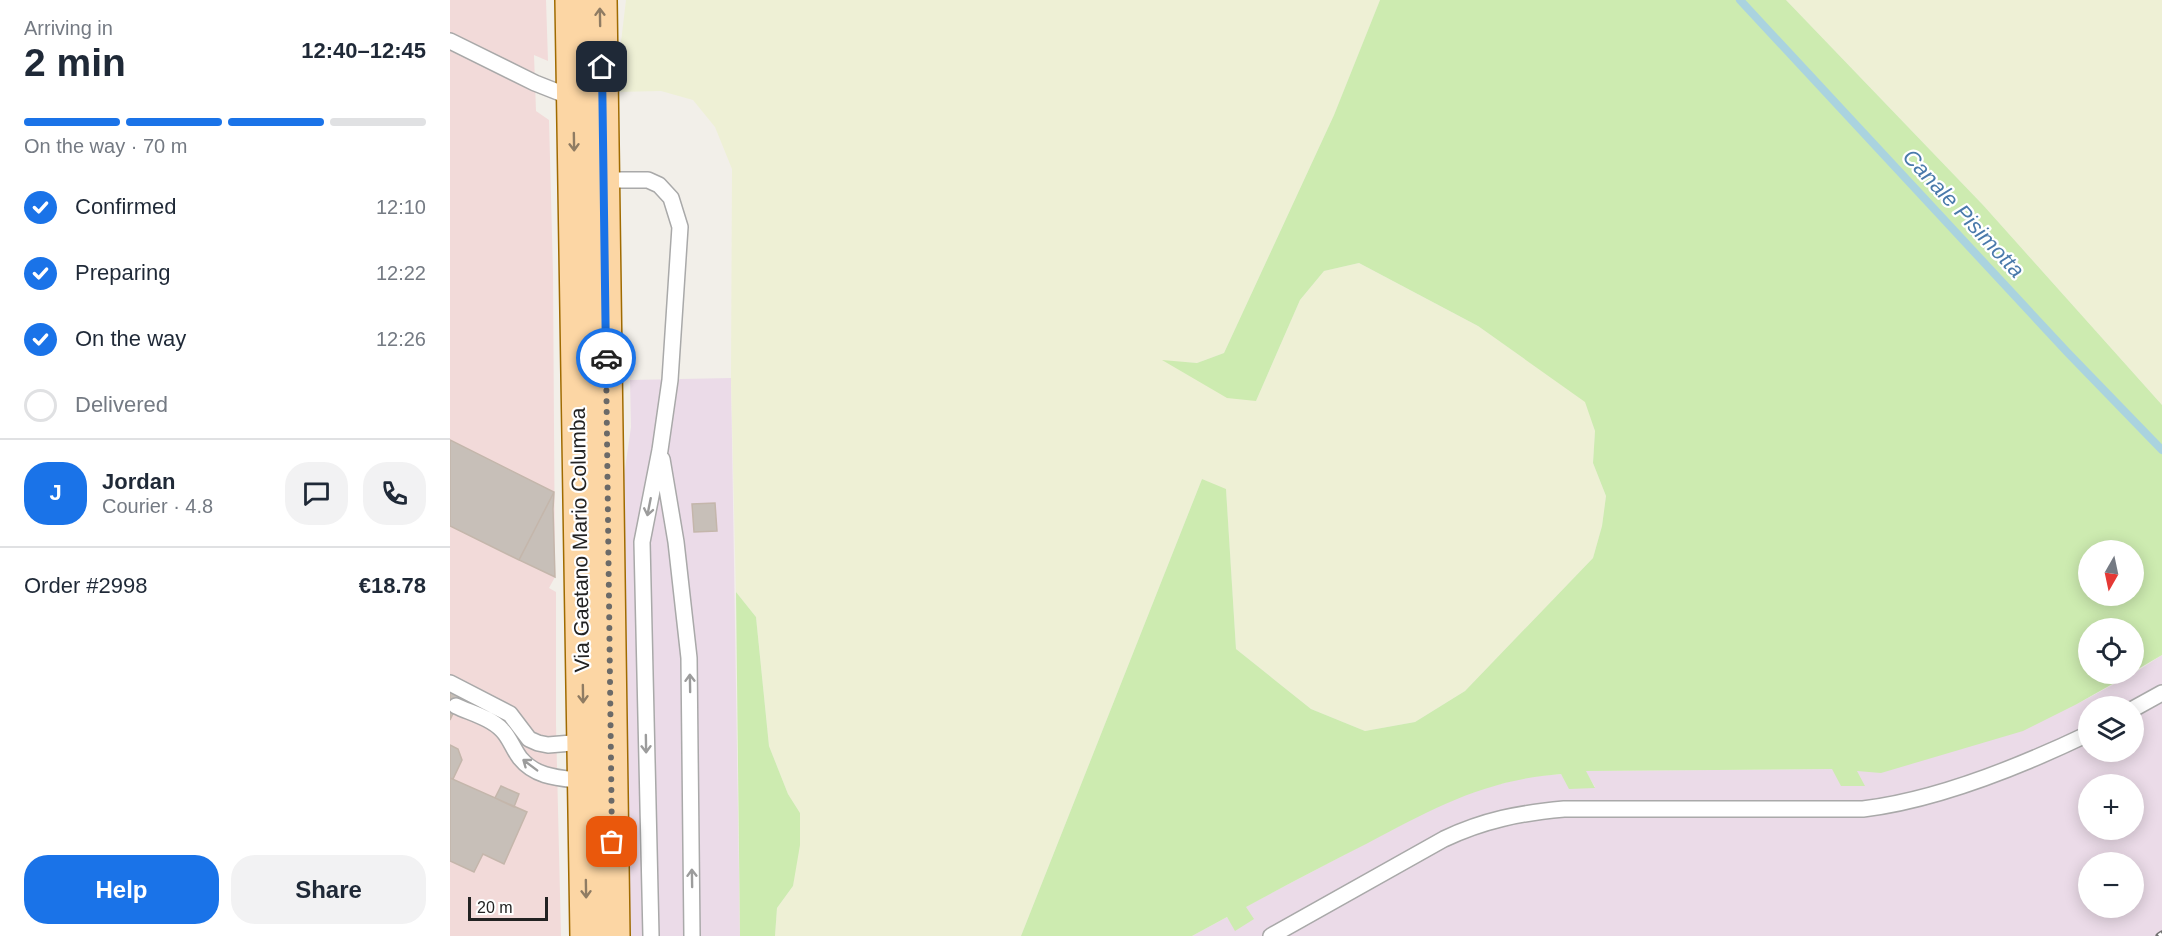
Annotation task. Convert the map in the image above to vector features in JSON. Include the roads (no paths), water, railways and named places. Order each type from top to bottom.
[{"type":"main road","name":"Via Gaetano Mario Columba","points":[[572,0],[587,936]]},
{"type":"main road","name":"Via Gaetano Mario Columba","points":[[600,0],[613,936]]},
{"type":"lane","points":[[450,40],[535,83],[573,98]]},
{"type":"lane","points":[[604,180],[648,180],[659,185],[671,198],[680,227],[670,380],[660,450],[642,542],[651,936]]},
{"type":"lane","points":[[660,450],[676,542],[689,658],[692,936]]},
{"type":"lane","points":[[450,683],[510,714],[529,739],[538,743],[548,745],[584,742]]},
{"type":"lane","points":[[2144,704],[2162,693]]},
{"type":"lane","points":[[456,706],[494,722],[503,730],[520,757],[529,766],[548,777],[584,781]]},
{"type":"lane","points":[[1271,936],[1444,839],[1473,826],[1497,819],[1564,809],[1863,809],[1879,807],[1898,804],[1971,782],[2053,751],[2078,739]]},
{"type":"waterway","name":"Canale Pisimotta","points":[[1740,0],[2068,353],[2162,450]]}]
